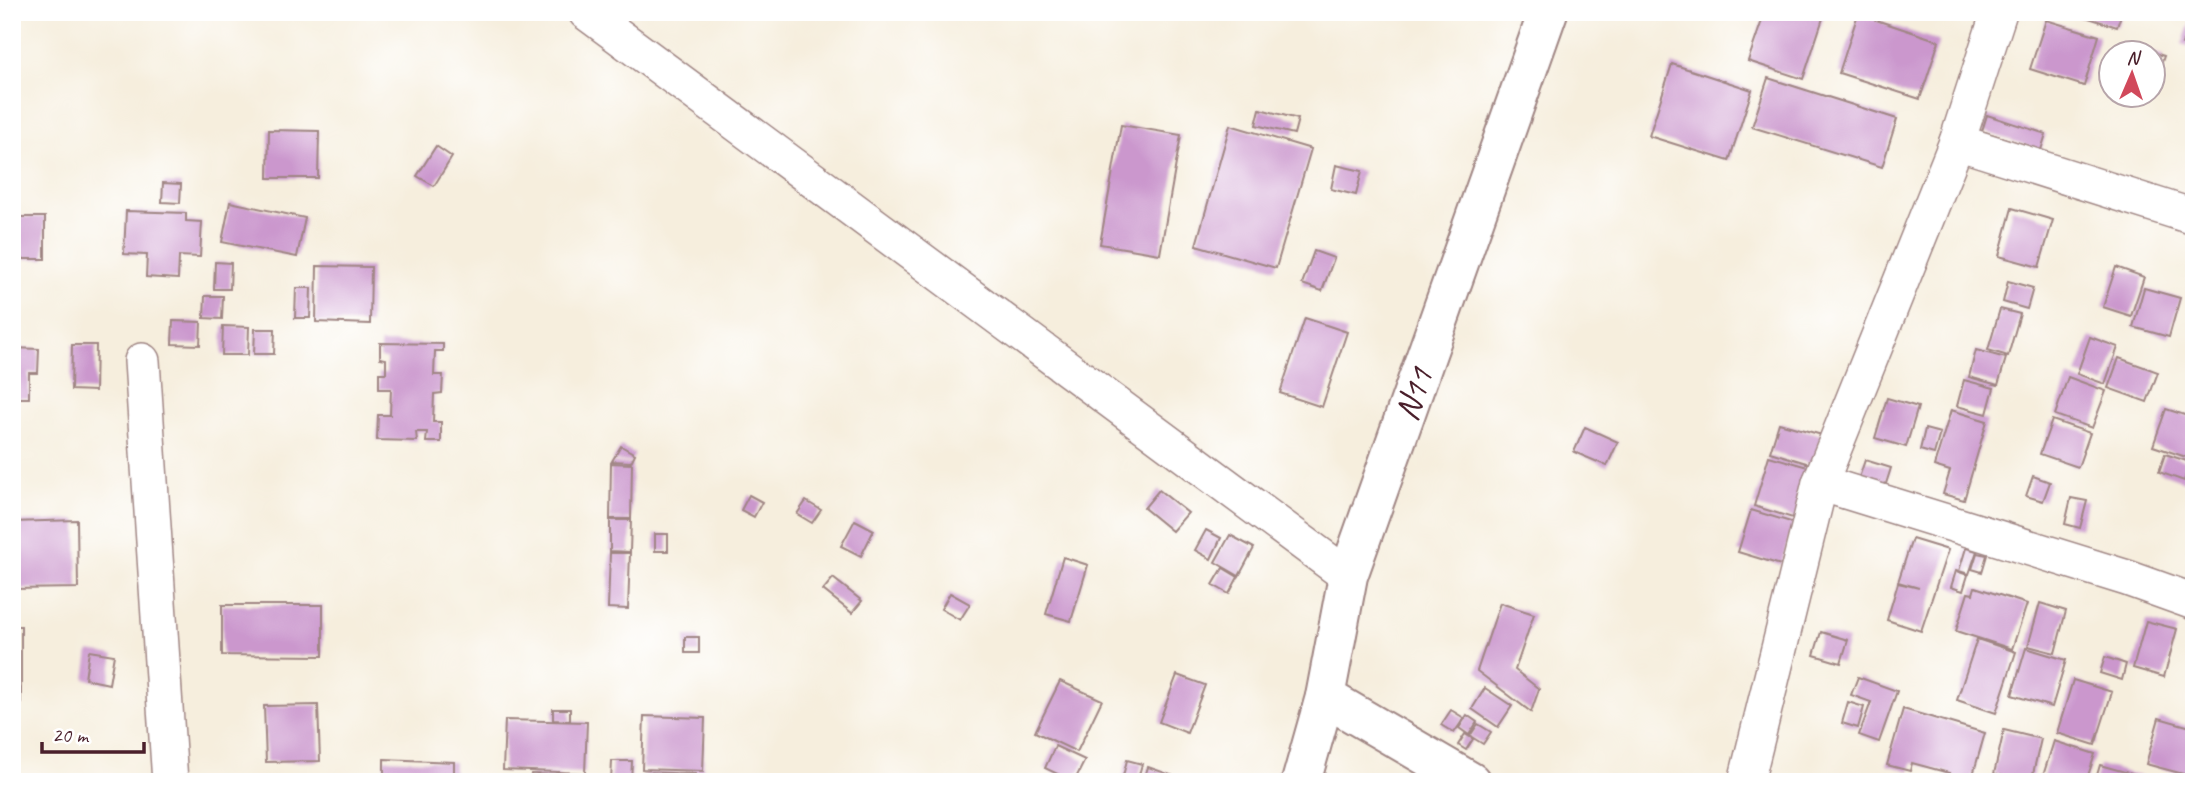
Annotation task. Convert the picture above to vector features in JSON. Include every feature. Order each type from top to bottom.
[{"type":"main road","name":"N11","points":[[1301,782],[1325,697],[1348,576],[1548,12]]},
{"type":"main road","points":[[1325,697],[1471,782]]},
{"type":"street","points":[[586,12],[1348,576]]},
{"type":"street","points":[[1746,782],[1820,483],[1958,142],[1999,12]]},
{"type":"street","points":[[1958,142],[2194,217]]},
{"type":"street","points":[[142,362],[170,782]]},
{"type":"street","points":[[1820,483],[2127,578],[2194,602]]},
{"type":"building","points":[[1765,12],[1825,12],[1803,79],[1748,61]]},
{"type":"building","points":[[2070,12],[2122,12],[2117,27]]},
{"type":"building","points":[[2194,13],[2194,48],[2182,44]]},
{"type":"building","points":[[1858,14],[1939,41],[1920,99],[1839,73]]},
{"type":"building","points":[[2046,20],[2099,36],[2084,86],[2030,69]]},
{"type":"building","points":[[1672,64],[1752,90],[1729,161],[1649,136]]},
{"type":"building","points":[[1768,78],[1897,119],[1882,167],[1752,127]]},
{"type":"building","points":[[1260,109],[1298,119],[1294,134],[1256,125]]},
{"type":"building","points":[[1987,115],[2046,134],[2041,150],[1982,131]]},
{"type":"building","points":[[1121,125],[1181,135],[1160,254],[1100,244]]},
{"type":"building","points":[[1230,125],[1311,149],[1276,268],[1196,245]]},
{"type":"building","points":[[269,130],[319,131],[318,178],[268,178]]},
{"type":"building","points":[[436,146],[452,157],[434,186],[417,176]]},
{"type":"building","points":[[1336,165],[1362,171],[1356,195],[1331,189]]},
{"type":"building","points":[[163,183],[181,184],[180,203],[162,202]]},
{"type":"building","points":[[230,202],[305,218],[297,257],[222,242]]},
{"type":"building","points":[[2012,208],[2053,220],[2039,267],[1999,256]]},
{"type":"building","points":[[126,211],[186,213],[186,221],[202,222],[200,257],[179,256],[178,279],[146,277],[147,255],[124,254]]},
{"type":"building","points":[[12,217],[45,217],[45,259],[18,259],[18,277],[12,277]]},
{"type":"building","points":[[1314,251],[1334,258],[1322,291],[1302,284]]},
{"type":"building","points":[[215,262],[231,263],[230,289],[214,289]]},
{"type":"building","points":[[317,266],[371,267],[370,324],[316,322]]},
{"type":"building","points":[[2116,267],[2144,277],[2131,316],[2103,307]]},
{"type":"building","points":[[2008,281],[2033,288],[2027,309],[2003,302]]},
{"type":"building","points":[[296,288],[311,288],[310,318],[295,318]]},
{"type":"building","points":[[2144,288],[2180,298],[2169,337],[2133,327]]},
{"type":"building","points":[[205,296],[223,296],[222,319],[204,318]]},
{"type":"building","points":[[2000,309],[2020,314],[2008,356],[1988,350]]},
{"type":"building","points":[[1305,318],[1347,332],[1322,407],[1280,393]]},
{"type":"building","points":[[173,321],[201,322],[200,345],[172,344]]},
{"type":"building","points":[[223,326],[249,327],[248,355],[222,355]]},
{"type":"building","points":[[255,329],[275,329],[274,354],[254,354]]},
{"type":"building","points":[[2090,337],[2118,347],[2105,384],[2077,374]]},
{"type":"building","points":[[380,343],[443,344],[443,351],[435,351],[434,375],[443,375],[442,393],[434,394],[433,422],[441,422],[441,442],[426,442],[427,432],[416,432],[417,441],[377,440],[378,415],[390,415],[391,389],[379,389],[379,373],[386,373],[386,359],[380,358]]},
{"type":"building","points":[[72,345],[96,345],[95,391],[71,390]]},
{"type":"building","points":[[12,348],[39,349],[38,373],[29,373],[29,398],[12,398]]},
{"type":"building","points":[[1976,350],[2006,358],[1998,385],[1969,377]]},
{"type":"building","points":[[2119,358],[2158,372],[2147,402],[2108,388]]},
{"type":"building","points":[[2068,377],[2106,391],[2092,428],[2055,415]]},
{"type":"building","points":[[1964,380],[1994,388],[1987,414],[1957,406]]},
{"type":"building","points":[[1887,398],[1918,407],[1906,447],[1875,438]]},
{"type":"building","points":[[2166,409],[2194,418],[2192,459],[2153,446]]},
{"type":"building","points":[[1951,410],[1987,421],[1964,500],[1943,494],[1950,471],[1934,466]]},
{"type":"building","points":[[2052,420],[2090,433],[2078,467],[2040,454]]},
{"type":"building","points":[[1779,423],[1822,435],[1813,465],[1770,452]]},
{"type":"building","points":[[1585,427],[1618,442],[1607,466],[1574,452]]},
{"type":"building","points":[[1925,429],[1940,433],[1934,454],[1920,450]]},
{"type":"building","points":[[621,446],[635,454],[631,462],[612,461]]},
{"type":"building","points":[[2165,454],[2190,462],[2184,481],[2159,472]]},
{"type":"building","points":[[1769,456],[1811,468],[1796,519],[1754,506]]},
{"type":"building","points":[[1865,460],[1891,468],[1883,493],[1857,484]]},
{"type":"building","points":[[611,463],[632,464],[631,519],[610,519]]},
{"type":"building","points":[[2033,476],[2050,482],[2043,501],[2026,496]]},
{"type":"building","points":[[1159,490],[1188,513],[1172,531],[1144,508]]},
{"type":"building","points":[[749,495],[762,502],[754,517],[741,510]]},
{"type":"building","points":[[2071,498],[2087,501],[2080,528],[2065,524]]},
{"type":"building","points":[[806,501],[821,510],[812,523],[797,514]]},
{"type":"building","points":[[1751,510],[1794,523],[1781,565],[1738,552]]},
{"type":"building","points":[[77,520],[78,588],[12,589],[12,522]]},
{"type":"building","points":[[610,520],[631,520],[630,552],[610,551]]},
{"type":"building","points":[[855,520],[874,530],[861,556],[841,546]]},
{"type":"building","points":[[1206,530],[1221,538],[1211,559],[1195,550]]},
{"type":"building","points":[[655,534],[668,534],[668,551],[655,551]]},
{"type":"building","points":[[1230,535],[1254,548],[1239,576],[1215,562]]},
{"type":"building","points":[[1912,539],[1948,550],[1921,631],[1887,620],[1898,583],[1919,588],[1898,582]]},
{"type":"building","points":[[1966,548],[1977,551],[1969,574],[1959,571]]},
{"type":"building","points":[[610,553],[630,553],[628,609],[608,608]]},
{"type":"building","points":[[1977,553],[1987,555],[1982,572],[1972,569]]},
{"type":"building","points":[[1063,557],[1088,565],[1071,621],[1046,614]]},
{"type":"building","points":[[1223,568],[1238,577],[1229,594],[1213,585]]},
{"type":"building","points":[[1956,571],[1968,575],[1963,591],[1951,587]]},
{"type":"building","points":[[833,578],[862,601],[852,613],[823,590]]},
{"type":"building","points":[[1975,587],[2027,604],[2012,649],[1956,631],[1968,593],[1973,594]]},
{"type":"building","points":[[950,593],[970,604],[960,620],[941,609]]},
{"type":"building","points":[[1500,603],[1534,614],[1515,670],[1539,689],[1531,712],[1477,671]]},
{"type":"building","points":[[2040,603],[2066,611],[2055,653],[2028,646]]},
{"type":"building","points":[[222,605],[323,605],[323,656],[222,655]]},
{"type":"building","points":[[2146,621],[2177,629],[2164,677],[2133,668]]},
{"type":"building","points":[[12,626],[21,626],[21,707],[12,707]]},
{"type":"building","points":[[1821,632],[1848,640],[1841,663],[1814,655]]},
{"type":"building","points":[[685,637],[699,637],[699,653],[685,653]]},
{"type":"building","points":[[1977,639],[2016,652],[1996,713],[1957,700]]},
{"type":"building","points":[[2026,648],[2066,660],[2052,707],[2012,695]]},
{"type":"building","points":[[89,651],[114,655],[109,684],[85,679]]},
{"type":"building","points":[[2105,657],[2126,664],[2122,680],[2100,673]]},
{"type":"building","points":[[1177,675],[1205,685],[1187,733],[1159,722]]},
{"type":"building","points":[[1858,677],[1897,691],[1879,742],[1859,735],[1871,702],[1851,695]]},
{"type":"building","points":[[2073,680],[2112,692],[2095,745],[2057,733]]},
{"type":"building","points":[[1060,681],[1102,700],[1077,752],[1035,732]]},
{"type":"building","points":[[1485,688],[1512,706],[1498,727],[1472,709]]},
{"type":"building","points":[[1848,702],[1864,707],[1858,728],[1842,723]]},
{"type":"building","points":[[318,705],[320,761],[266,762],[264,706]]},
{"type":"building","points":[[553,709],[570,709],[570,721],[553,720]]},
{"type":"building","points":[[1903,709],[1985,733],[1971,782],[1946,782],[1949,773],[1912,763],[1910,771],[1887,765]]},
{"type":"building","points":[[1451,710],[1464,718],[1454,733],[1441,725]]},
{"type":"building","points":[[1467,715],[1477,722],[1469,735],[1459,728]]},
{"type":"building","points":[[644,716],[705,718],[703,771],[642,769]]},
{"type":"building","points":[[2159,718],[2194,728],[2194,753],[2187,775],[2146,764]]},
{"type":"building","points":[[505,720],[587,722],[585,773],[503,770]]},
{"type":"building","points":[[1478,724],[1491,732],[1483,744],[1470,736]]},
{"type":"building","points":[[2004,730],[2041,739],[2031,782],[1994,774]]},
{"type":"building","points":[[1465,734],[1473,739],[1466,750],[1458,745]]},
{"type":"building","points":[[2054,741],[2095,754],[2086,782],[2041,782]]},
{"type":"building","points":[[1055,746],[1085,760],[1074,782],[1045,768]]},
{"type":"building","points":[[384,759],[454,762],[454,782],[384,782]]},
{"type":"building","points":[[1127,760],[1142,764],[1137,782],[1122,780]]},
{"type":"building","points":[[612,761],[632,761],[631,782],[611,782]]},
{"type":"building","points":[[2100,765],[2157,781],[2157,782],[2095,782]]},
{"type":"building","points":[[1148,767],[1174,776],[1172,782],[1143,782]]},
{"type":"building","points":[[644,772],[696,774],[696,782],[644,782]]},
{"type":"building","points":[[531,774],[560,775],[559,782],[530,782]]}]
